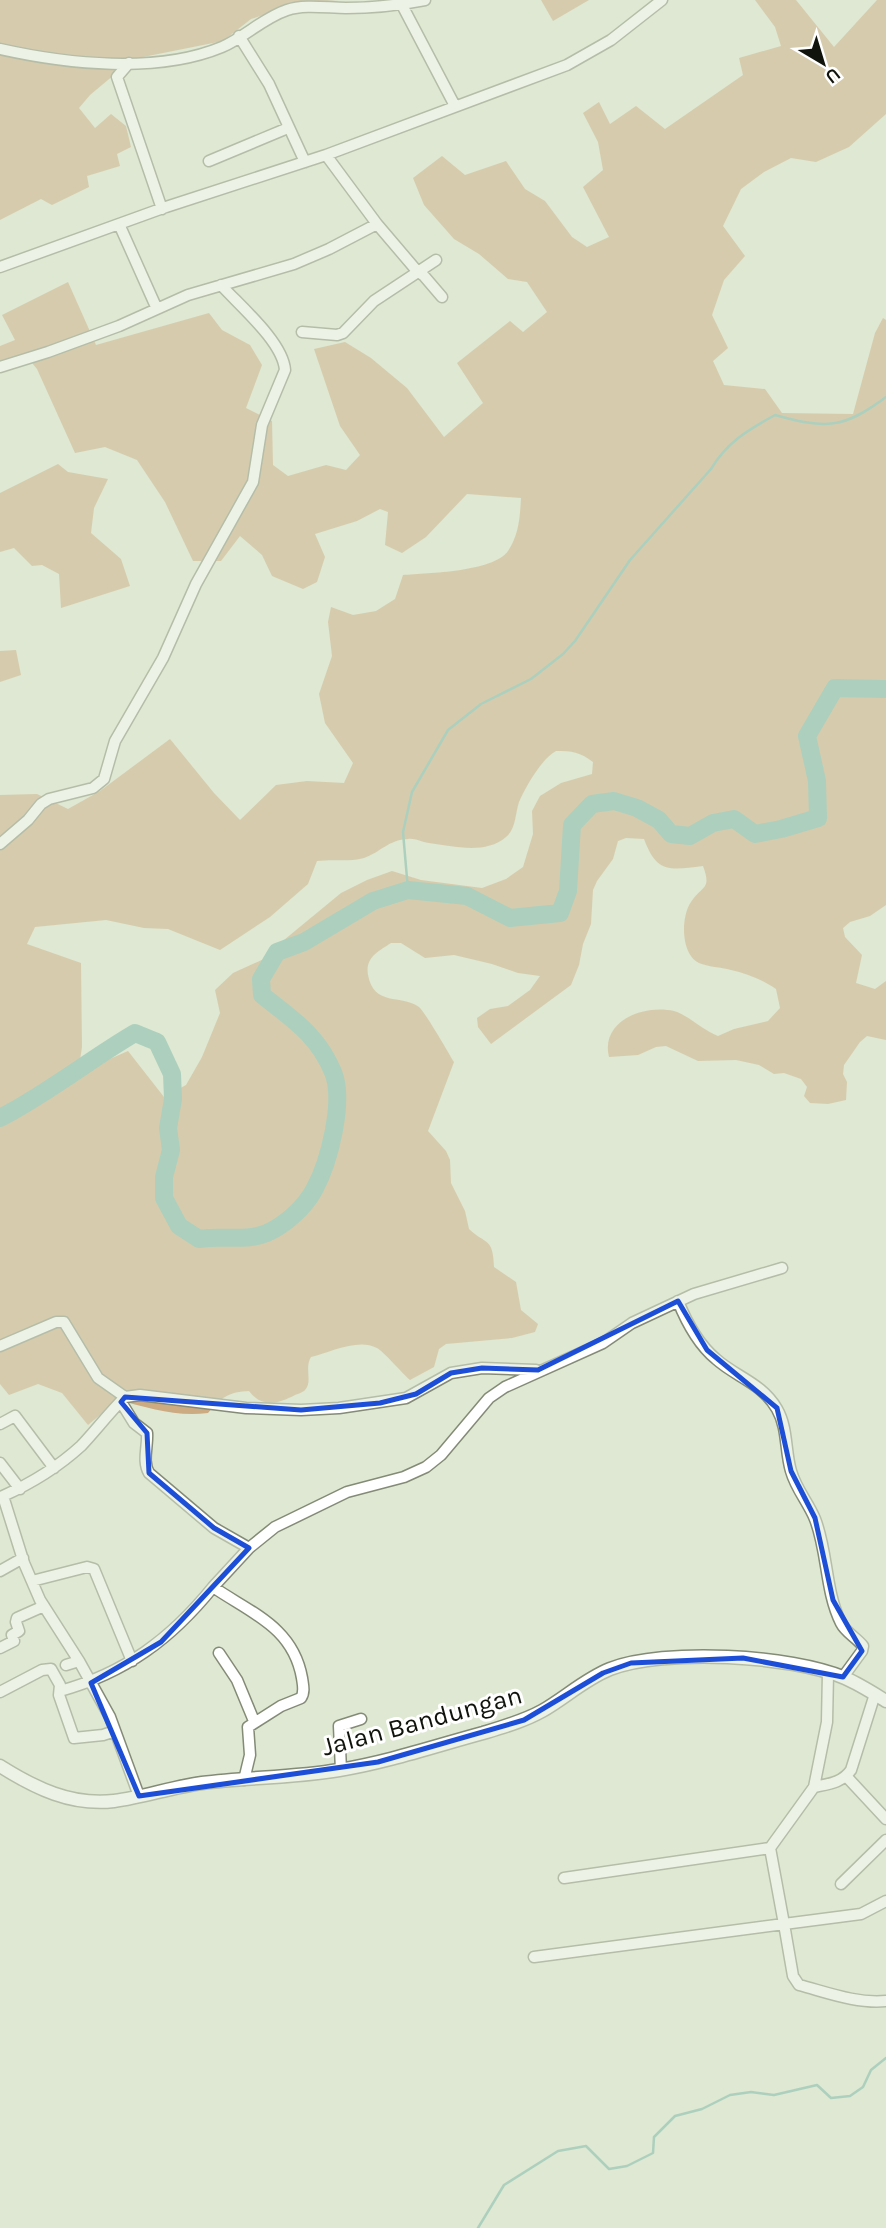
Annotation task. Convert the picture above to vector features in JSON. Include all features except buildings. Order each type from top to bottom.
[{"type":"main road","name":"Jalan Bandungan","points":[[0,1766],[37,1788],[61,1797],[99,1802],[204,1783],[341,1770],[524,1720],[603,1673],[631,1663],[668,1657],[743,1658],[791,1664],[843,1677],[880,1698]]},
{"type":"street","points":[[0,49],[36,57],[129,62],[180,60],[223,46],[269,18],[288,10],[306,7],[401,5],[425,0]]},
{"type":"street","points":[[0,267],[162,209],[326,155],[590,54],[662,0]]},
{"type":"street","points":[[401,5],[455,106]]},
{"type":"street","points":[[239,36],[269,84],[305,162]]},
{"type":"street","points":[[129,62],[117,76],[162,209]]},
{"type":"street","points":[[209,161],[288,128]]},
{"type":"street","points":[[326,155],[377,224],[442,297]]},
{"type":"street","points":[[119,224],[157,309]]},
{"type":"street","points":[[0,367],[48,352],[221,285],[294,264],[329,250],[377,224]]},
{"type":"street","points":[[302,332],[337,335],[343,333],[374,301],[436,260]]},
{"type":"street","points":[[0,844],[49,799],[93,788],[104,779],[115,741],[163,658],[196,584],[253,482],[262,425],[285,370],[285,362],[272,341],[221,285]]},
{"type":"street","points":[[60,1691],[91,1683],[132,1661],[174,1630],[249,1548],[275,1527],[347,1492],[404,1477],[426,1467],[441,1455],[489,1398],[505,1387],[603,1343],[632,1323],[694,1294],[782,1268]]},
{"type":"street","points":[[678,1301],[707,1350],[717,1361],[748,1379],[769,1397],[783,1420],[791,1471],[797,1490],[815,1518],[832,1600],[845,1629],[863,1646],[843,1677]]},
{"type":"street","points":[[0,1346],[56,1322],[64,1322],[98,1378],[123,1400],[134,1423],[146,1433],[148,1444],[145,1466],[149,1473],[204,1521],[249,1548]]},
{"type":"street","points":[[139,1796],[115,1731],[79,1661],[44,1606],[32,1581],[2,1497],[54,1468],[83,1444],[123,1400],[140,1395],[246,1408],[326,1409],[396,1400],[416,1394],[452,1373],[482,1368],[538,1370]]},
{"type":"street","points":[[0,1424],[12,1416],[17,1417],[54,1468]]},
{"type":"street","points":[[0,1463],[20,1489]]},
{"type":"street","points":[[0,1571],[23,1558]]},
{"type":"street","points":[[32,1581],[76,1569],[94,1569],[132,1661]]},
{"type":"street","points":[[213,1587],[260,1615],[285,1638],[299,1664],[303,1697],[254,1721],[247,1730],[250,1755],[244,1780]]},
{"type":"street","points":[[0,1648],[14,1641],[12,1635],[19,1631],[17,1618],[44,1606]]},
{"type":"street","points":[[219,1653],[237,1680],[254,1721]]},
{"type":"street","points":[[66,1665],[79,1661]]},
{"type":"street","points":[[0,1692],[49,1669],[60,1685],[59,1695],[75,1738],[115,1731]]},
{"type":"street","points":[[564,1878],[770,1848],[814,1787],[827,1722],[828,1673]]},
{"type":"street","points":[[814,1787],[835,1783],[846,1776],[880,1698]]},
{"type":"street","points":[[341,1770],[340,1726],[361,1719]]},
{"type":"street","points":[[846,1776],[886,1819]]},
{"type":"street","points":[[841,1884],[886,1840]]},
{"type":"street","points":[[770,1848],[793,1976],[799,1985],[847,1998],[886,2001]]},
{"type":"street","points":[[534,1957],[860,1914],[886,1901]]},
{"type":"highlighted area","points":[[678,1301],[707,1350],[777,1408],[791,1471],[815,1518],[833,1600],[862,1651],[843,1677],[743,1658],[631,1663],[603,1673],[524,1720],[378,1762],[139,1796],[91,1683],[161,1642],[249,1548],[214,1528],[149,1473],[147,1433],[121,1402],[125,1397],[301,1410],[380,1403],[416,1394],[451,1373],[482,1368],[538,1370]]},
{"type":"shaded area","points":[[0,0],[339,0],[305,2],[251,19],[223,41],[133,59],[90,95],[79,108],[95,128],[111,114],[126,126],[131,147],[117,154],[120,166],[87,176],[89,187],[52,205],[41,199],[0,220]]},
{"type":"shaded area","points":[[541,0],[589,0],[553,21]]},
{"type":"shaded area","points":[[755,0],[796,0],[834,47],[877,0],[886,0],[886,114],[849,147],[816,162],[791,158],[764,172],[741,189],[723,226],[745,256],[724,280],[712,315],[728,348],[713,361],[724,385],[765,389],[782,413],[853,414],[875,333],[883,318],[886,320],[886,905],[870,916],[850,922],[843,928],[845,937],[862,955],[856,983],[875,989],[886,981],[886,1040],[867,1036],[860,1042],[844,1065],[846,1100],[828,1104],[810,1103],[804,1096],[807,1087],[801,1079],[784,1073],[774,1074],[759,1065],[736,1060],[698,1061],[666,1046],[656,1047],[638,1055],[609,1057],[608,1044],[611,1034],[627,1018],[638,1013],[662,1009],[674,1011],[718,1036],[734,1029],[768,1021],[780,1008],[776,989],[743,973],[699,963],[689,953],[685,939],[685,919],[689,905],[705,887],[706,874],[703,866],[666,867],[654,859],[644,839],[626,838],[618,841],[613,859],[593,890],[591,924],[571,985],[491,1044],[478,1027],[477,1018],[490,1009],[508,1006],[530,990],[540,976],[518,973],[454,955],[425,958],[401,943],[391,943],[378,952],[371,959],[368,969],[371,985],[376,992],[419,1007],[454,1062],[428,1131],[446,1151],[450,1160],[451,1183],[465,1211],[469,1229],[490,1246],[494,1267],[516,1282],[521,1310],[538,1324],[535,1332],[512,1338],[446,1344],[439,1349],[434,1367],[410,1380],[377,1348],[361,1344],[344,1347],[311,1357],[305,1391],[270,1403],[259,1400],[249,1391],[231,1394],[221,1399],[208,1413],[174,1413],[118,1400],[88,1425],[62,1393],[38,1384],[9,1395],[0,1384],[0,795],[37,794],[68,809],[100,791],[170,739],[240,820],[276,785],[307,781],[344,783],[353,763],[325,723],[319,694],[332,656],[328,622],[331,607],[353,615],[376,611],[395,599],[403,575],[459,570],[500,558],[508,551],[515,538],[521,498],[467,494],[426,537],[402,553],[385,545],[388,512],[380,509],[357,521],[315,534],[325,557],[317,582],[303,589],[272,576],[262,555],[240,536],[221,561],[193,561],[165,502],[137,460],[105,447],[75,453],[37,369],[28,358],[0,368],[0,346],[15,340],[2,315],[68,282],[96,345],[209,313],[222,330],[250,345],[262,365],[246,408],[272,421],[273,465],[288,476],[326,465],[346,470],[360,455],[340,426],[314,349],[345,342],[371,358],[407,388],[444,437],[483,403],[457,363],[510,321],[523,332],[547,312],[527,282],[508,279],[479,254],[454,239],[424,205],[413,178],[442,156],[465,175],[506,161],[525,189],[545,201],[572,237],[587,247],[609,237],[583,187],[603,170],[598,142],[583,113],[599,102],[610,124],[636,106],[665,129],[743,75],[739,58],[781,46],[775,27]],"holes":[[[556,751],[580,754],[593,762],[592,774],[561,783],[540,796],[532,811],[533,834],[523,867],[506,879],[482,888],[421,880],[392,871],[341,893],[266,958],[233,973],[215,990],[220,1013],[202,1057],[186,1085],[164,1097],[128,1051],[78,1073],[82,1047],[81,963],[27,944],[35,927],[106,920],[144,928],[168,929],[220,950],[270,917],[308,884],[317,861],[364,858],[390,844],[408,839],[469,848],[498,843],[512,830],[519,802],[534,774]]]},
{"type":"shaded area","points":[[58,464],[68,472],[108,479],[94,508],[91,533],[121,559],[130,586],[61,608],[59,574],[42,565],[32,566],[14,548],[0,552],[0,493]]},
{"type":"shaded area","points":[[16,650],[21,675],[0,682],[0,651]]},
{"type":"waterway","points":[[408,890],[403,832],[412,792],[448,730],[481,704],[531,679],[563,654],[575,641],[630,560],[724,451],[739,438],[775,415],[808,423],[834,423],[858,415],[886,397]]},
{"type":"waterway","points":[[0,1118],[135,1033],[157,1042],[172,1074],[173,1099],[168,1128],[171,1150],[164,1177],[164,1198],[179,1226],[199,1239],[250,1237],[267,1233],[294,1215],[314,1190],[330,1148],[337,1099],[333,1072],[319,1047],[303,1028],[262,995],[261,979],[277,952],[304,942],[373,901],[408,890],[467,896],[510,918],[560,913],[568,891],[572,825],[592,804],[614,801],[637,808],[659,820],[671,834],[690,836],[713,823],[734,819],[755,834],[818,818],[817,781],[807,736],[835,688],[886,689]]},
{"type":"waterway","points":[[478,2228],[504,2185],[558,2151],[586,2146],[609,2169],[627,2166],[653,2153],[654,2137],[675,2116],[702,2109],[730,2095],[751,2092],[774,2095],[817,2085],[831,2098],[850,2096],[863,2087],[871,2070],[886,2058]]}]
